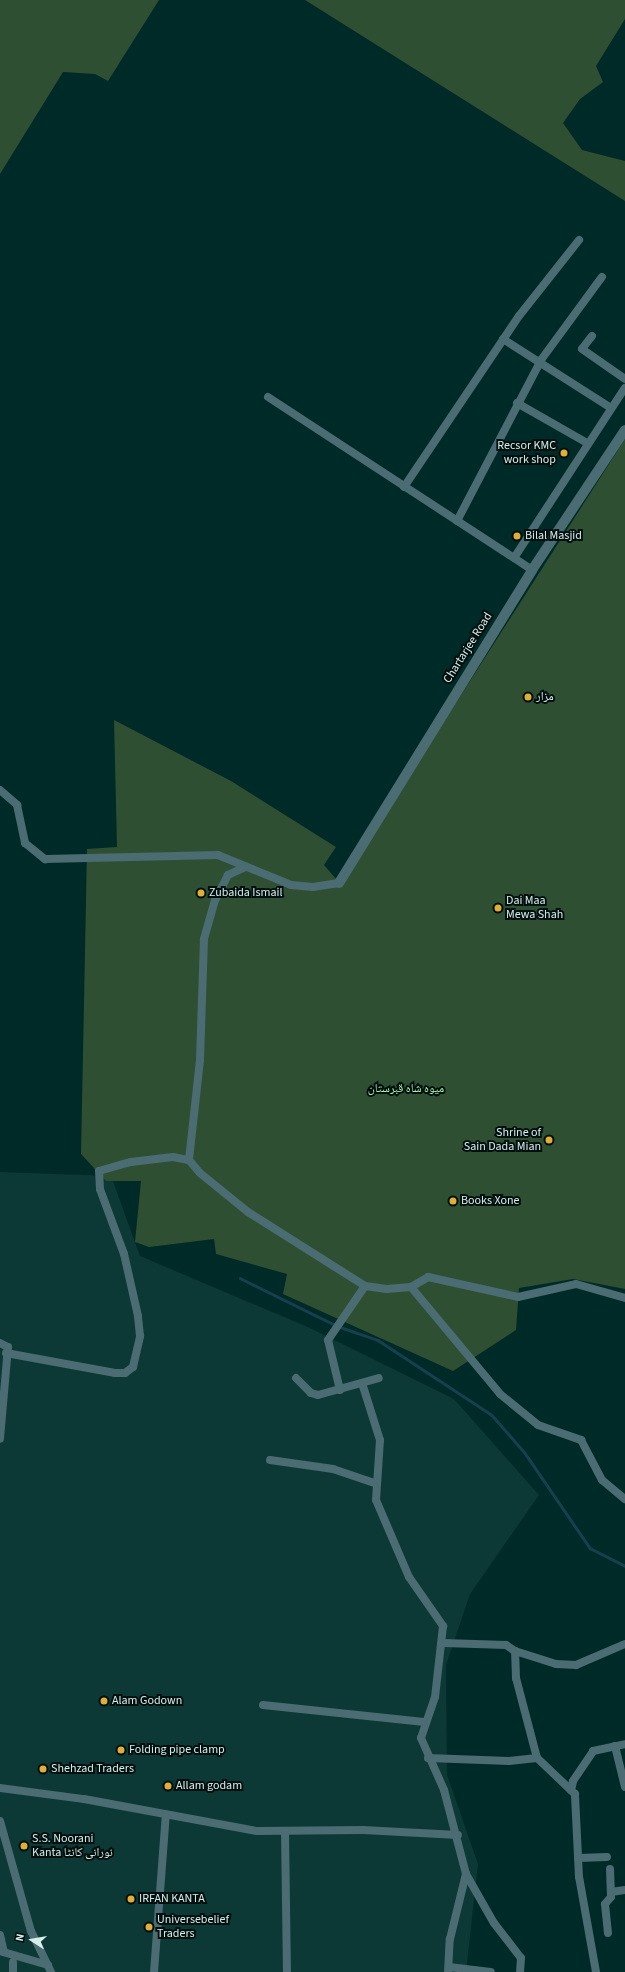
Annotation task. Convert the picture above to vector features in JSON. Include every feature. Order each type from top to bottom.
[{"type":"street","points":[[404,487],[503,339],[579,240]]},
{"type":"street","points":[[457,521],[539,363],[602,277]]},
{"type":"street","points":[[592,336],[582,349],[625,379]]},
{"type":"street","points":[[503,339],[611,408]]},
{"type":"street","points":[[514,558],[586,443],[625,388]]},
{"type":"street","points":[[268,398],[532,570]]},
{"type":"street","points":[[517,403],[586,443]]},
{"type":"street","name":"Chartarjee Road","points":[[339,883],[532,570],[625,430]]},
{"type":"street","points":[[0,790],[17,805],[25,842],[45,859],[218,855],[291,885],[313,887],[339,883]]},
{"type":"street","points":[[189,1160],[200,1060],[204,939],[215,900],[228,875],[245,866]]},
{"type":"street","points":[[6,1353],[115,1373],[126,1373],[133,1367],[140,1336],[138,1316],[124,1254],[100,1190],[99,1172],[131,1162],[173,1157],[189,1160],[248,1212],[365,1286],[387,1289],[411,1287],[428,1277],[518,1297],[576,1284],[625,1298]]},
{"type":"street","points":[[340,1390],[328,1340],[365,1286]]},
{"type":"street","points":[[411,1287],[500,1394],[538,1425],[581,1440],[602,1480],[625,1499]]},
{"type":"street","points":[[0,1344],[8,1345],[6,1353],[0,1439]]},
{"type":"street","points":[[296,1378],[313,1394],[340,1390],[379,1378]]},
{"type":"street","points":[[362,1383],[380,1440],[376,1500],[409,1577],[443,1626],[444,1643],[435,1697],[424,1722],[421,1738],[428,1758],[444,1790],[458,1835],[466,1874],[494,1923],[521,1958],[520,1972]]},
{"type":"street","points":[[270,1460],[333,1469],[377,1484]]},
{"type":"street","points":[[444,1643],[506,1645],[515,1651],[556,1664],[576,1665],[625,1644]]},
{"type":"street","points":[[515,1651],[516,1678],[537,1758],[575,1794],[578,1858],[596,1972]]},
{"type":"street","points":[[263,1705],[424,1722]]},
{"type":"street","points":[[571,1790],[573,1781],[593,1751],[625,1744]]},
{"type":"street","points":[[615,1746],[625,1787]]},
{"type":"street","points":[[428,1758],[509,1761],[537,1758]]},
{"type":"street","points":[[0,1788],[166,1814],[200,1824],[285,1832],[364,1830],[458,1835]]},
{"type":"street","points":[[154,1972],[166,1814]]},
{"type":"street","points":[[0,1821],[32,1931],[49,1969]]},
{"type":"street","points":[[285,1832],[287,1972]]},
{"type":"street","points":[[578,1858],[607,1857]]},
{"type":"street","points":[[608,1933],[605,1904],[611,1892],[610,1869]]},
{"type":"street","points":[[466,1874],[450,1939],[449,1969],[491,1972]]},
{"type":"street","points":[[611,1892],[625,1890]]},
{"type":"street","points":[[0,1935],[2,1952],[49,1969]]},
{"type":"street","points":[[13,1962],[13,1972]]},
{"type":"shaded area","points":[[0,1172],[111,1176],[140,1256],[310,1328],[454,1399],[539,1495],[470,1594],[446,1665],[447,1775],[478,1864],[466,1972],[0,1972]]},
{"type":"green space","points":[[0,0],[159,0],[108,81],[95,74],[63,72],[0,174]]},
{"type":"green space","points":[[305,0],[625,0],[625,19],[596,66],[603,82],[580,99],[563,123],[582,150],[625,161],[625,201]]},
{"type":"green space","name":"میوہ شاہ قبرستان","points":[[625,439],[625,1289],[573,1279],[519,1288],[516,1330],[453,1371],[283,1294],[287,1274],[216,1254],[214,1239],[149,1247],[135,1242],[141,1181],[106,1181],[81,1154],[87,849],[117,847],[114,720],[231,781],[336,847],[324,865],[337,880],[358,856]]},
{"type":"waterway","points":[[240,1278],[333,1324]]},
{"type":"waterway","points":[[340,1327],[378,1340],[492,1415],[525,1453],[590,1548],[625,1566]]},
{"type":"place","name":"Recsor KMC work shop","points":[[564,453]]},
{"type":"place","name":"Bilal Masjid","points":[[517,536]]},
{"type":"place","name":"مزار","points":[[528,697]]},
{"type":"place","name":"Zubaida Ismail","points":[[201,893]]},
{"type":"place","name":"Dai Maa Mewa Shah","points":[[498,908]]},
{"type":"place","name":"Shrine of Sain Dada Mian","points":[[549,1140]]},
{"type":"place","name":"Books Xone","points":[[453,1201]]},
{"type":"place","name":"Alam Godown","points":[[104,1701]]},
{"type":"place","name":"Folding pipe clamp","points":[[121,1750]]},
{"type":"place","name":"Shehzad Traders","points":[[43,1769]]},
{"type":"place","name":"Allam godam","points":[[168,1786]]},
{"type":"place","name":"S.S. Noorani Kanta نورانی کانٹا","points":[[24,1846]]},
{"type":"place","name":"IRFAN KANTA","points":[[131,1899]]},
{"type":"place","name":"Universebelief Traders","points":[[149,1927]]}]
